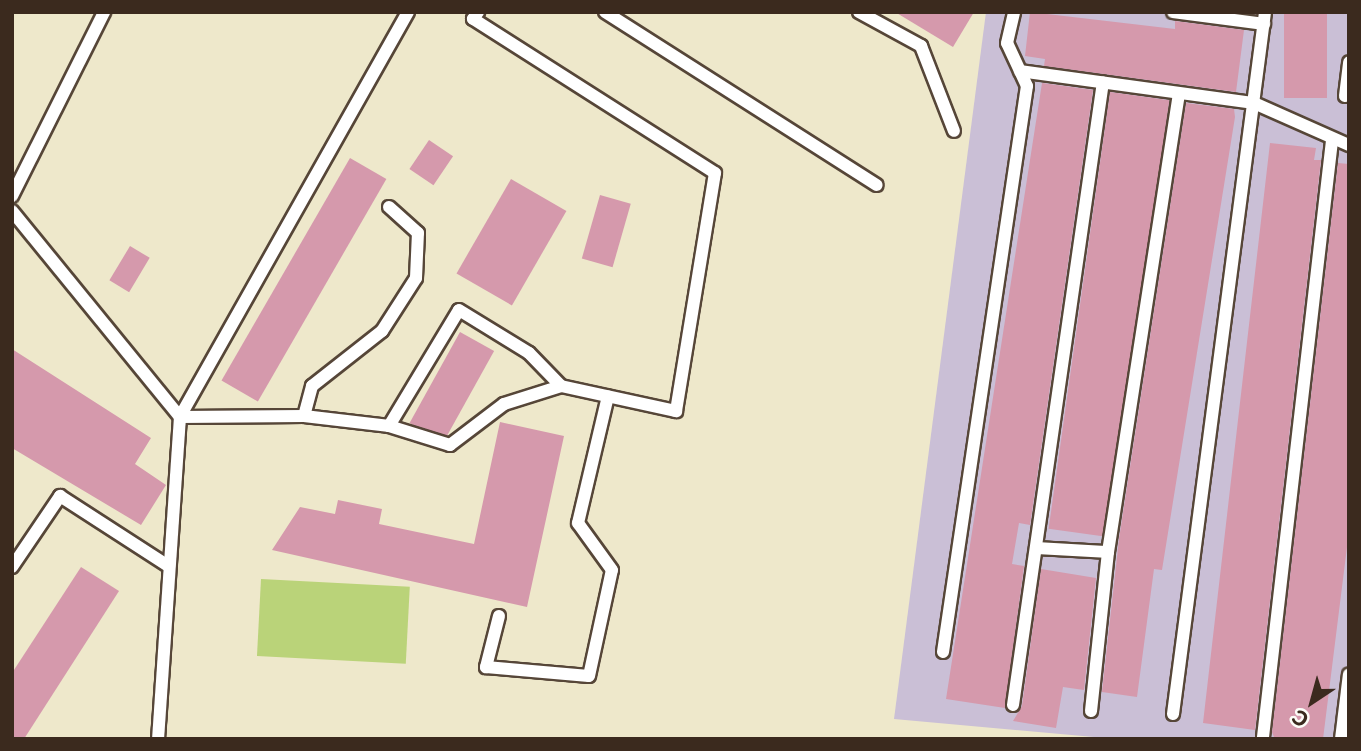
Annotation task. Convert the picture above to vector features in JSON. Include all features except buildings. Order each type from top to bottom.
[{"type":"lane","points":[[12,196],[104,12]]},
{"type":"lane","points":[[158,739],[180,417],[408,12]]},
{"type":"lane","points":[[180,417],[304,416],[389,426],[450,445],[504,404],[561,386],[676,411],[715,173],[473,19],[478,12]]},
{"type":"lane","points":[[605,12],[877,185]]},
{"type":"lane","points":[[859,12],[921,46],[954,131]]},
{"type":"lane","points":[[943,652],[1027,86],[1007,43],[1014,12]]},
{"type":"lane","points":[[1173,12],[1265,18],[1173,714]]},
{"type":"lane","points":[[1345,96],[1349,62]]},
{"type":"lane","points":[[1020,71],[1254,103],[1332,141],[1349,145]]},
{"type":"lane","points":[[1013,705],[1038,548],[1103,82]]},
{"type":"lane","points":[[1091,711],[1108,552],[1179,93]]},
{"type":"lane","points":[[1263,737],[1332,141]]},
{"type":"lane","points":[[304,416],[312,386],[382,331],[416,278],[418,233],[389,207]]},
{"type":"lane","points":[[12,211],[180,417]]},
{"type":"lane","points":[[389,426],[458,310],[529,353],[561,386]]},
{"type":"lane","points":[[499,616],[486,667],[589,676],[612,570],[578,523],[608,397]]},
{"type":"lane","points":[[12,566],[60,496],[168,566]]},
{"type":"lane","points":[[1038,548],[1108,552]]},
{"type":"lane","points":[[1341,739],[1349,674]]},
{"type":"shaded area","points":[[986,12],[1349,12],[1349,739],[1116,739],[894,719]]},
{"type":"green space","points":[[261,579],[410,587],[406,664],[257,656]]}]
